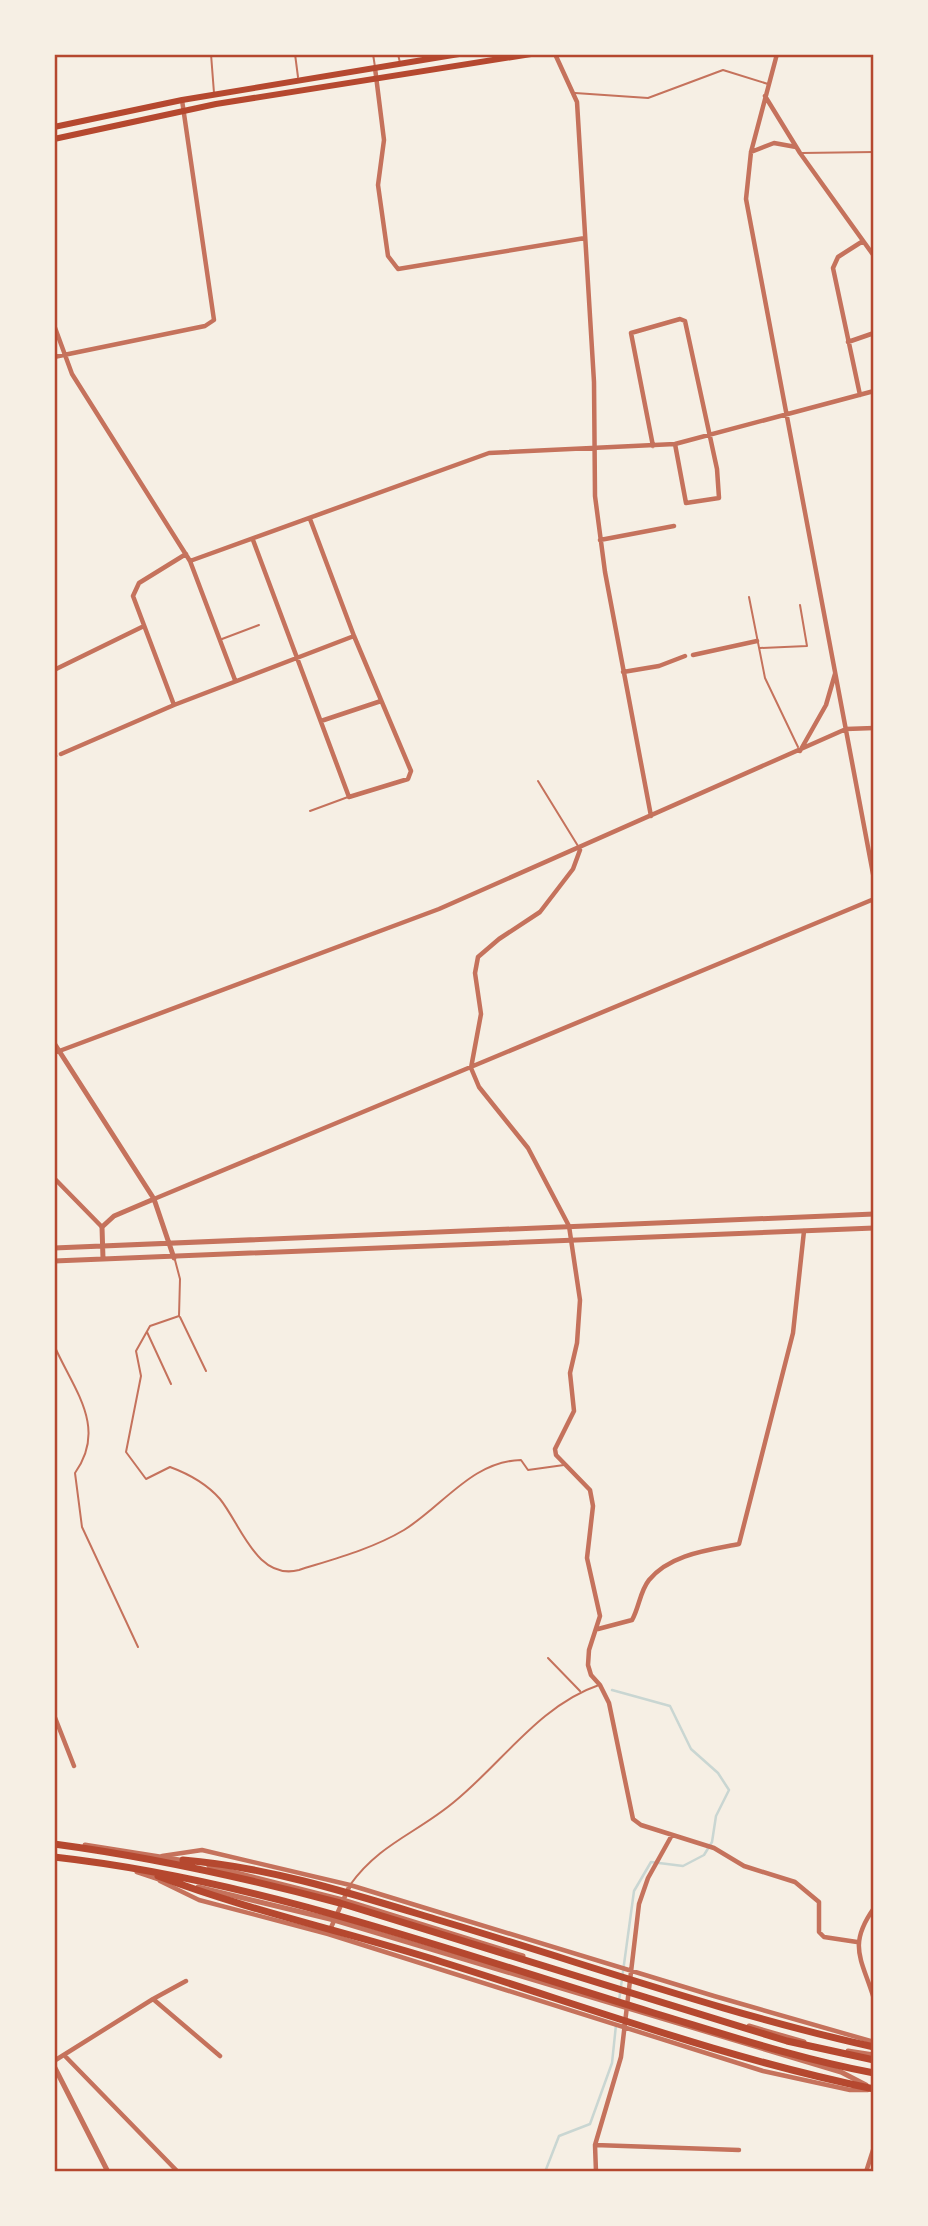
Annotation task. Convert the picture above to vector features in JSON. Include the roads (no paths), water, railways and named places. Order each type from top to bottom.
[{"type":"highway","points":[[54,1842],[202,1868],[340,1903],[787,2041],[874,2057]]},
{"type":"highway","points":[[144,1857],[226,1864],[356,1895],[805,2031],[874,2044]]},
{"type":"highway","points":[[54,1858],[141,1869],[261,1895],[783,2052],[874,2073]]},
{"type":"highway","points":[[141,1869],[207,1895],[372,1940],[799,2073],[874,2089]]},
{"type":"main road","points":[[54,127],[181,100],[459,54]]},
{"type":"main road","points":[[54,139],[216,104],[531,54]]},
{"type":"street","points":[[555,54],[574,93],[594,382],[594,448],[600,540],[651,816]]},
{"type":"street","points":[[777,54],[751,152],[746,200],[874,879]]},
{"type":"street","points":[[375,67],[384,140],[378,185],[388,256],[398,269],[585,238]]},
{"type":"street","points":[[765,96],[799,150],[874,257]]},
{"type":"street","points":[[54,356],[205,326],[214,320],[181,100]]},
{"type":"street","points":[[751,152],[774,143],[799,150]]},
{"type":"street","points":[[860,395],[833,268],[838,257],[863,241]]},
{"type":"street","points":[[653,446],[631,333],[680,319],[685,321],[710,433],[722,495],[719,498],[686,503],[675,444]]},
{"type":"street","points":[[54,325],[72,374],[190,561],[236,680]]},
{"type":"street","points":[[848,342],[874,334]]},
{"type":"street","points":[[190,561],[489,453],[675,444],[874,391]]},
{"type":"street","points":[[253,540],[349,797],[408,779],[411,771],[354,635],[310,519]]},
{"type":"street","points":[[600,540],[674,526]]},
{"type":"street","points":[[174,705],[134,602],[136,586],[186,554]]},
{"type":"street","points":[[54,670],[144,626]]},
{"type":"street","points":[[57,756],[174,705],[354,635]]},
{"type":"street","points":[[693,654],[757,641]]},
{"type":"street","points":[[623,672],[659,666],[685,656]]},
{"type":"street","points":[[800,751],[826,705],[836,670]]},
{"type":"street","points":[[321,721],[381,701]]},
{"type":"street","points":[[57,1052],[439,909],[580,850],[846,729],[874,728]]},
{"type":"street","points":[[580,850],[573,869],[540,912],[499,939],[478,957],[475,973],[481,1014],[471,1068],[479,1087],[528,1148],[569,1226],[580,1300],[577,1343],[569,1373],[574,1411],[555,1449],[556,1455],[590,1489],[593,1506],[587,1558],[600,1616],[589,1650],[588,1665],[591,1675],[610,1703],[633,1819],[641,1825],[714,1848],[744,1866],[804,1887],[819,1902],[818,1932],[824,1937],[857,1942]]},
{"type":"street","points":[[102,1227],[114,1216],[154,1199],[874,899]]},
{"type":"street","points":[[54,1043],[57,1052],[154,1199],[171,1242],[174,1258]]},
{"type":"street","points":[[54,1178],[102,1227],[103,1259]]},
{"type":"street","points":[[54,1248],[874,1214]]},
{"type":"street","points":[[54,1261],[874,1228]]},
{"type":"street","points":[[598,1629],[632,1620],[649,1581],[660,1571],[688,1555],[739,1544],[793,1333],[804,1230]]},
{"type":"street","points":[[54,1715],[74,1766]]},
{"type":"street","points":[[596,2172],[595,2145],[621,2057],[626,1988],[639,1903],[648,1878],[672,1835]]},
{"type":"street","points":[[54,1842],[162,1856],[269,1879],[809,2043],[874,2057]]},
{"type":"street","points":[[162,1856],[202,1850],[350,1885],[874,2044]]},
{"type":"street","points":[[54,1858],[140,1873],[199,1900],[328,1934],[763,2071],[850,2090],[874,2089]]},
{"type":"street","points":[[156,1879],[260,1900],[334,1920],[841,2073],[874,2089]]},
{"type":"street","points":[[328,1934],[350,1885]]},
{"type":"street","points":[[874,1908],[859,1928],[857,1942],[874,1999]]},
{"type":"street","points":[[54,2061],[186,1981]]},
{"type":"street","points":[[153,1999],[220,2056]]},
{"type":"street","points":[[64,2055],[178,2172]]},
{"type":"street","points":[[54,2066],[107,2172]]},
{"type":"street","points":[[595,2145],[738,2150]]},
{"type":"street","points":[[866,2172],[874,2147]]},
{"type":"lane","points":[[211,54],[216,104]]},
{"type":"lane","points":[[295,54],[299,80]]},
{"type":"lane","points":[[373,54],[375,67]]},
{"type":"lane","points":[[398,54],[400,64]]},
{"type":"lane","points":[[574,93],[648,97],[723,70],[768,84]]},
{"type":"lane","points":[[799,150],[874,152]]},
{"type":"lane","points":[[749,597],[765,678],[800,751]]},
{"type":"lane","points":[[760,649],[807,646],[800,605]]},
{"type":"lane","points":[[221,640],[259,625]]},
{"type":"lane","points":[[538,781],[580,850]]},
{"type":"lane","points":[[310,811],[349,797]]},
{"type":"lane","points":[[174,1258],[180,1279],[179,1316],[206,1371]]},
{"type":"lane","points":[[179,1316],[150,1326],[136,1351],[141,1376],[126,1452],[146,1479],[170,1467],[210,1488],[243,1538],[267,1566],[276,1570],[299,1570],[406,1529],[495,1463],[521,1460],[528,1470],[536,1471],[565,1465]]},
{"type":"lane","points":[[146,1331],[171,1384]]},
{"type":"lane","points":[[54,1345],[88,1415],[86,1458],[75,1474],[82,1527],[138,1647]]},
{"type":"lane","points":[[548,1658],[581,1691]]},
{"type":"lane","points":[[350,1885],[366,1861],[453,1803],[560,1703],[581,1691],[600,1685]]},
{"type":"waterway","points":[[612,1690],[670,1706],[691,1749],[718,1773],[729,1790],[716,1816],[712,1842],[704,1855],[683,1866],[651,1862],[634,1891],[619,2001]]},
{"type":"waterway","points":[[545,2172],[559,2136],[590,2124],[612,2063],[616,2025]]}]
